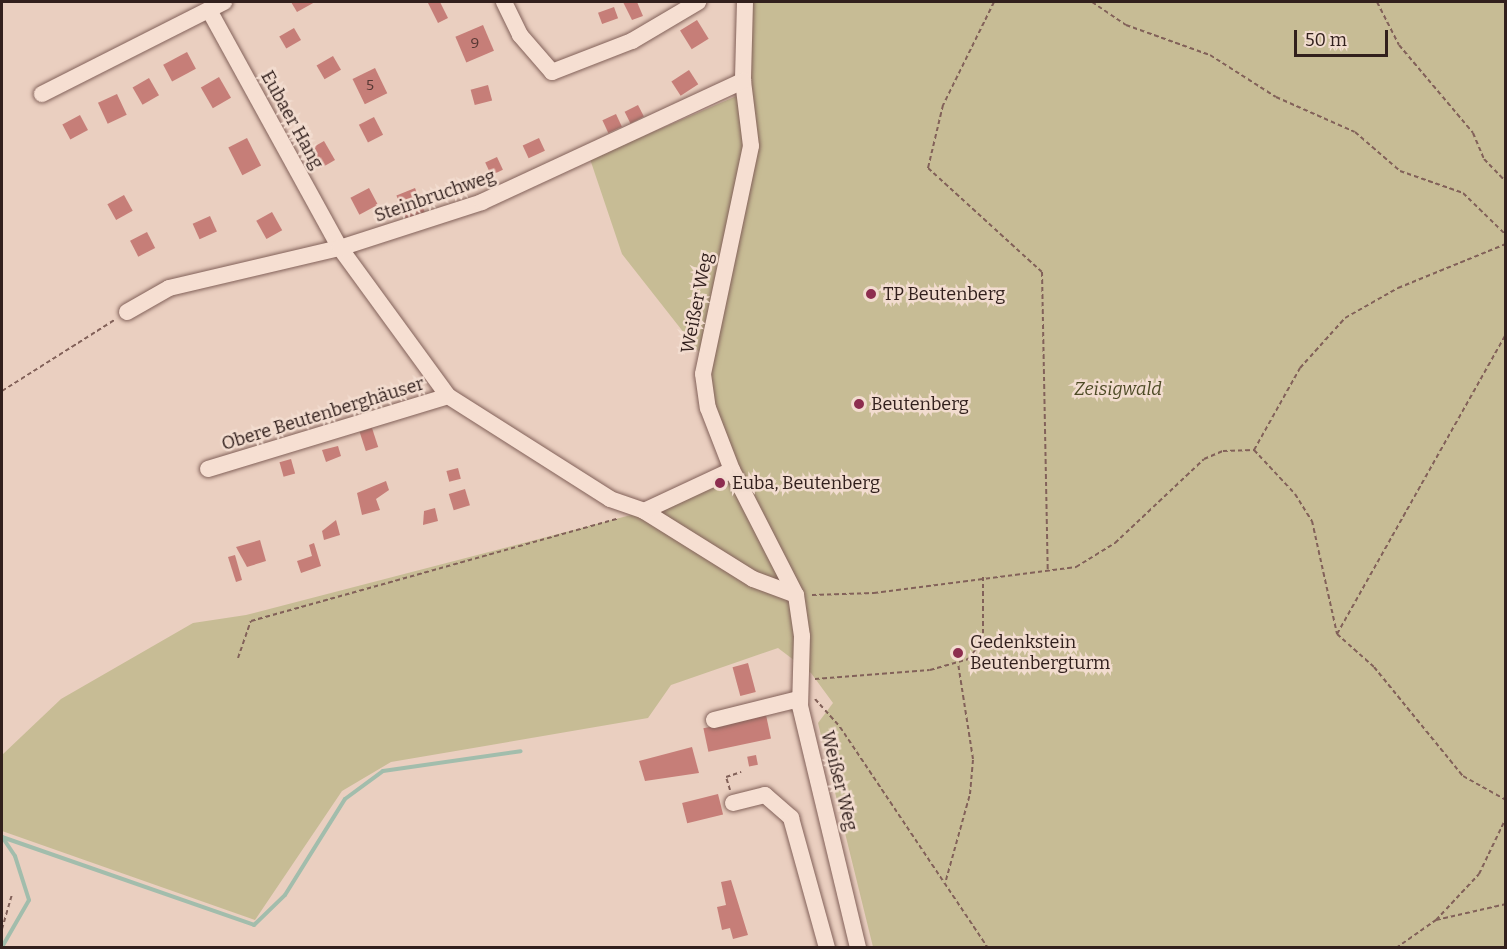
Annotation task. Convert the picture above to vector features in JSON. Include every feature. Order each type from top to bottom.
[{"type":"street","points":[[504,2],[520,35],[552,72],[632,41],[698,2]]},
{"type":"street","name":"Weißer Weg","points":[[745,2],[743,81],[751,146],[704,374],[708,408],[732,470],[796,596],[802,636],[797,681],[799,699],[858,948]]},
{"type":"street","points":[[42,94],[217,6]]},
{"type":"street","name":"Eubaer Hang","points":[[217,6],[340,248]]},
{"type":"street","name":"Steinbruchweg","points":[[127,312],[169,288],[340,248],[482,202],[743,81]]},
{"type":"street","name":"Obere Beutenberghäuser","points":[[340,248],[448,396],[610,499],[645,511],[753,579],[796,596]]},
{"type":"street","name":"Obere Beutenberghäuser","points":[[208,470],[448,396]]},
{"type":"street","points":[[645,511],[732,470]]},
{"type":"street","points":[[714,720],[799,699]]},
{"type":"street","points":[[731,795],[765,795],[791,818],[827,948]]},
{"type":"path","points":[[994,2],[943,105],[928,168],[1042,272],[1048,572]]},
{"type":"path","points":[[1092,2],[1126,25],[1210,55],[1276,97],[1355,132],[1400,171],[1463,193],[1506,235]]},
{"type":"path","points":[[1377,2],[1399,45],[1473,133],[1484,159],[1506,182]]},
{"type":"path","points":[[1254,450],[1300,368],[1345,318],[1398,288],[1506,244]]},
{"type":"path","points":[[2,391],[127,312]]},
{"type":"path","points":[[1337,634],[1506,334]]},
{"type":"path","points":[[796,596],[874,593],[983,577],[1048,572],[1076,567],[1115,543],[1204,459],[1223,451],[1254,450],[1295,494],[1312,522],[1337,634],[1374,667],[1463,776],[1506,800]]},
{"type":"path","points":[[238,658],[251,621],[622,517]]},
{"type":"path","points":[[797,681],[958,663],[983,641],[983,577]]},
{"type":"path","points":[[946,882],[970,794],[973,759],[958,663]]},
{"type":"path","points":[[797,681],[840,727],[946,882],[988,948]]},
{"type":"path","points":[[731,795],[726,777],[741,772]]},
{"type":"path","points":[[1396,948],[1436,920],[1479,873],[1506,818]]},
{"type":"path","points":[[2,929],[12,893]]},
{"type":"path","points":[[1436,920],[1506,904]]},
{"type":"green space","name":"Zeisigwald","points":[[750,2],[1505,2],[1505,947],[873,947],[818,723],[833,703],[811,673],[778,648],[671,685],[648,718],[391,762],[342,791],[255,920],[2,831],[2,755],[61,699],[193,623],[246,615],[631,515],[740,470],[715,413],[710,366],[622,254],[590,159],[739,95]]},
{"type":"building","points":[[291,2],[315,2],[297,12]]},
{"type":"building","points":[[440,2],[448,18],[438,23],[428,3]]},
{"type":"building","points":[[623,2],[637,2],[643,16],[632,20]]},
{"type":"building","points":[[614,7],[618,18],[602,24],[598,13]]},
{"type":"building","points":[[697,20],[709,39],[692,49],[680,31]]},
{"type":"building","points":[[483,25],[494,51],[466,62],[455,37]]},
{"type":"building","points":[[294,28],[301,40],[286,49],[279,37]]},
{"type":"building","points":[[187,52],[196,69],[172,81],[163,65]]},
{"type":"building","points":[[333,56],[341,70],[325,79],[317,66]]},
{"type":"building","points":[[375,68],[387,93],[365,104],[353,79]]},
{"type":"building","points":[[689,70],[698,84],[681,96],[671,81]]},
{"type":"building","points":[[219,77],[231,98],[213,108],[201,88]]},
{"type":"building","points":[[149,78],[159,95],[143,105],[133,88]]},
{"type":"building","points":[[488,85],[492,100],[475,105],[471,90]]},
{"type":"building","points":[[117,94],[127,115],[108,124],[98,103]]},
{"type":"building","points":[[638,105],[644,117],[631,123],[625,112]]},
{"type":"building","points":[[616,114],[622,127],[608,133],[602,120]]},
{"type":"building","points":[[80,115],[88,130],[70,139],[62,124]]},
{"type":"building","points":[[374,117],[383,135],[368,143],[359,125]]},
{"type":"building","points":[[247,138],[261,166],[242,175],[228,148]]},
{"type":"building","points":[[539,138],[545,151],[529,158],[523,146]]},
{"type":"building","points":[[324,141],[335,160],[320,169],[309,150]]},
{"type":"building","points":[[497,157],[503,170],[491,175],[485,162]]},
{"type":"building","points":[[369,188],[378,205],[359,215],[350,198]]},
{"type":"building","points":[[415,188],[425,213],[407,221],[396,195]]},
{"type":"building","points":[[124,195],[133,211],[116,220],[107,204]]},
{"type":"building","points":[[272,212],[282,230],[266,239],[256,221]]},
{"type":"building","points":[[210,216],[217,232],[200,239],[193,224]]},
{"type":"building","points":[[147,232],[155,248],[138,257],[130,241]]},
{"type":"building","points":[[372,428],[378,447],[366,451],[360,432]]},
{"type":"building","points":[[338,446],[341,456],[326,462],[322,450]]},
{"type":"building","points":[[291,459],[295,473],[284,477],[279,462]]},
{"type":"building","points":[[458,468],[461,479],[449,482],[446,471]]},
{"type":"building","points":[[386,481],[389,490],[376,499],[380,510],[362,515],[357,493]]},
{"type":"building","points":[[465,489],[470,505],[454,510],[449,494]]},
{"type":"building","points":[[435,508],[438,521],[423,525],[424,511]]},
{"type":"building","points":[[336,520],[340,535],[324,540],[322,531]]},
{"type":"building","points":[[260,540],[266,561],[247,567],[236,547]]},
{"type":"building","points":[[314,543],[321,566],[301,573],[297,561],[312,556],[309,545]]},
{"type":"building","points":[[235,555],[242,580],[236,582],[228,557]]},
{"type":"building","points":[[748,663],[756,692],[740,696],[733,667]]},
{"type":"building","points":[[766,715],[771,738],[708,752],[703,728]]},
{"type":"building","points":[[692,747],[699,773],[645,781],[639,761]]},
{"type":"building","points":[[756,755],[758,765],[749,767],[747,757]]},
{"type":"building","points":[[718,794],[723,814],[687,823],[682,803]]},
{"type":"building","points":[[731,880],[748,935],[733,939],[730,928],[722,930],[717,907],[726,905],[721,882]]},
{"type":"waterway","points":[[2,837],[254,925],[285,895],[345,799],[383,771],[521,751]]},
{"type":"waterway","points":[[2,837],[15,856],[29,900],[2,947]]},
{"type":"place","name":"TP Beutenberg","points":[[871,294]]},
{"type":"place","name":"Beutenberg","points":[[859,404]]},
{"type":"place","name":"Euba, Beutenberg","points":[[720,483]]},
{"type":"place","name":"Gedenkstein Beutenbergturm","points":[[958,653]]}]
